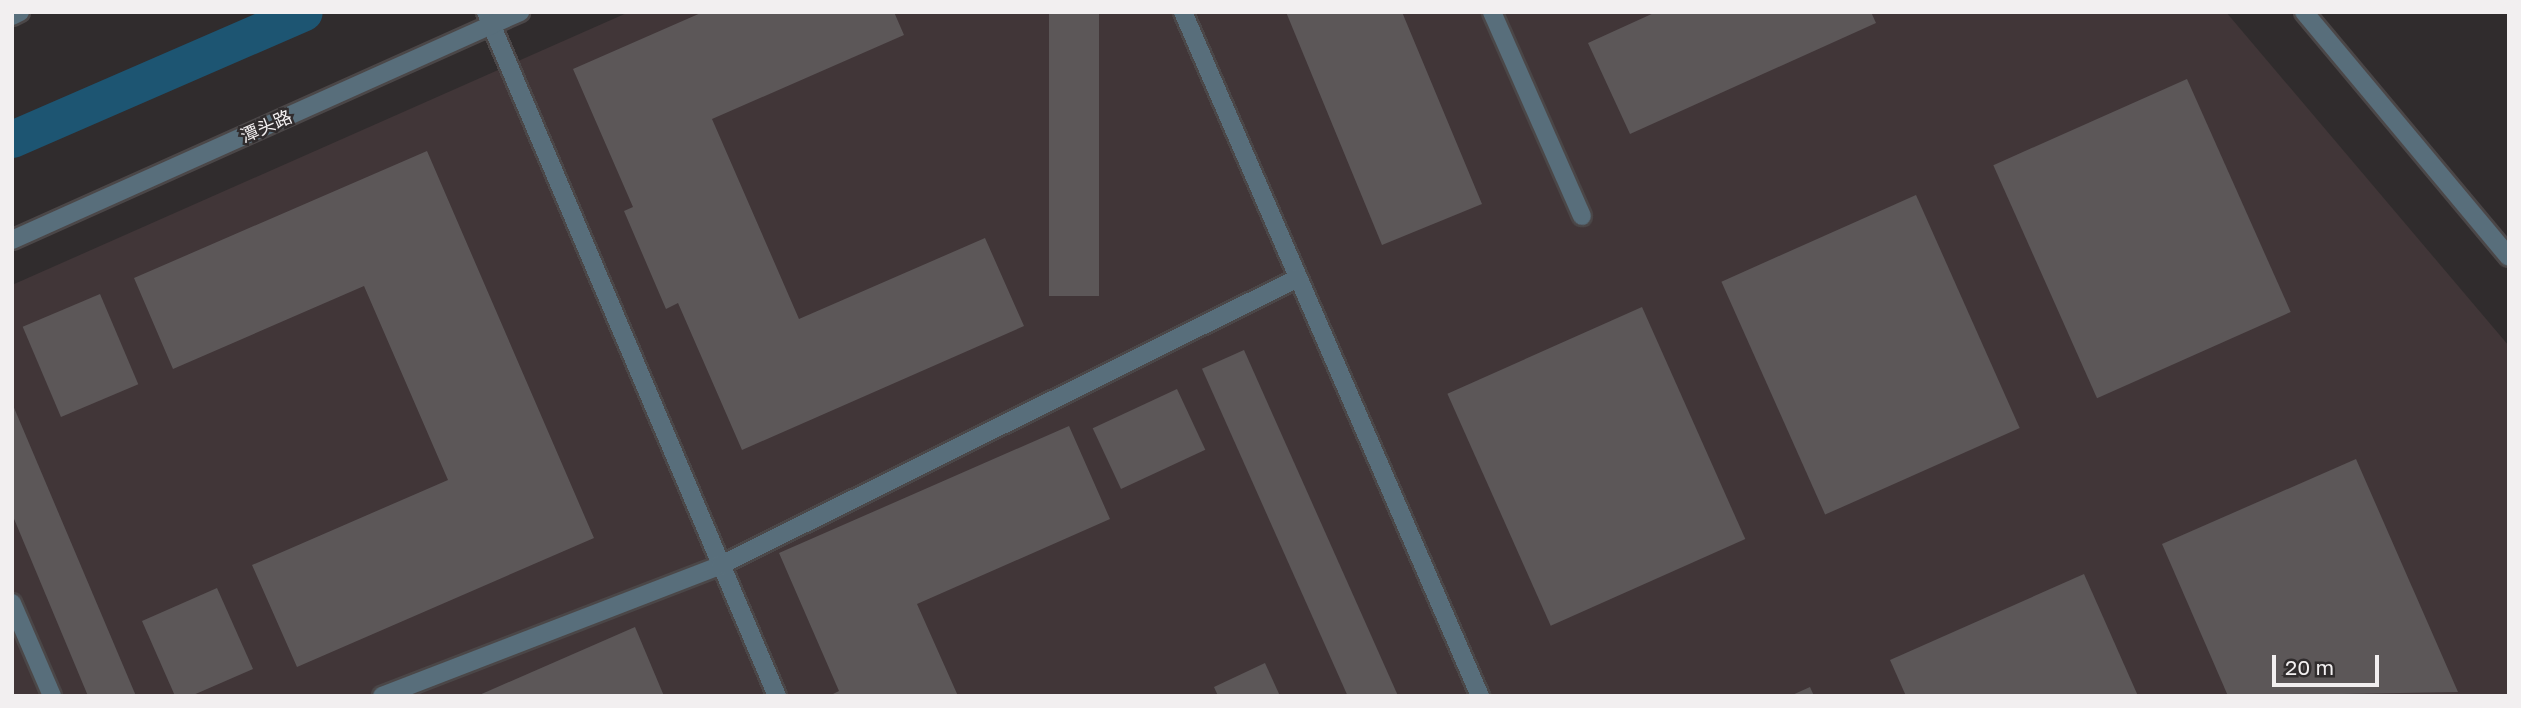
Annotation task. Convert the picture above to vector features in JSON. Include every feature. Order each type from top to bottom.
[{"type":"street","points":[[12,16],[20,12]]},
{"type":"street","name":"潭头路","points":[[12,240],[489,18],[520,12]]},
{"type":"street","points":[[1183,12],[1480,696]]},
{"type":"street","points":[[1492,12],[1582,216]]},
{"type":"street","points":[[2304,12],[2509,257]]},
{"type":"street","points":[[489,18],[777,696]]},
{"type":"street","points":[[382,696],[721,565],[1298,278]]},
{"type":"street","points":[[12,603],[52,696]]},
{"type":"shaded area","points":[[629,12],[2226,12],[2509,346],[2509,696],[12,696],[12,285]]},
{"type":"building","points":[[703,12],[894,12],[904,35],[712,119],[799,319],[985,238],[1024,326],[742,450],[678,303],[666,309],[624,211],[633,207],[573,69]]},
{"type":"building","points":[[1049,12],[1099,12],[1099,296],[1049,296]]},
{"type":"building","points":[[1286,12],[1402,12],[1482,204],[1382,245]]},
{"type":"building","points":[[1656,12],[1871,12],[1876,23],[1630,134],[1588,43]]},
{"type":"building","points":[[2187,79],[2291,312],[2097,398],[1993,165]]},
{"type":"building","points":[[427,151],[594,538],[297,667],[252,565],[448,480],[364,286],[173,369],[134,278]]},
{"type":"building","points":[[1916,195],[2020,428],[1825,515],[1721,282]]},
{"type":"building","points":[[100,294],[138,384],[61,417],[23,327]]},
{"type":"building","points":[[1642,307],[1745,539],[1551,626],[1447,394]]},
{"type":"building","points":[[1244,350],[1398,695],[1348,696],[1202,369]]},
{"type":"building","points":[[1177,389],[1205,450],[1121,489],[1093,428]]},
{"type":"building","points":[[12,403],[136,696],[88,696],[12,514]]},
{"type":"building","points":[[1069,426],[1110,519],[917,604],[958,696],[829,696],[839,691],[779,553]]},
{"type":"building","points":[[2356,459],[2458,692],[2228,696],[2162,544]]},
{"type":"building","points":[[2084,574],[2138,696],[1906,696],[1890,660]]},
{"type":"building","points":[[217,588],[253,669],[191,696],[175,696],[142,621]]},
{"type":"building","points":[[635,627],[664,696],[477,696]]},
{"type":"building","points":[[1265,663],[1280,696],[1218,696],[1214,687]]},
{"type":"building","points":[[1810,687],[1814,696],[1790,696]]},
{"type":"waterway","points":[[12,139],[304,12]]}]
